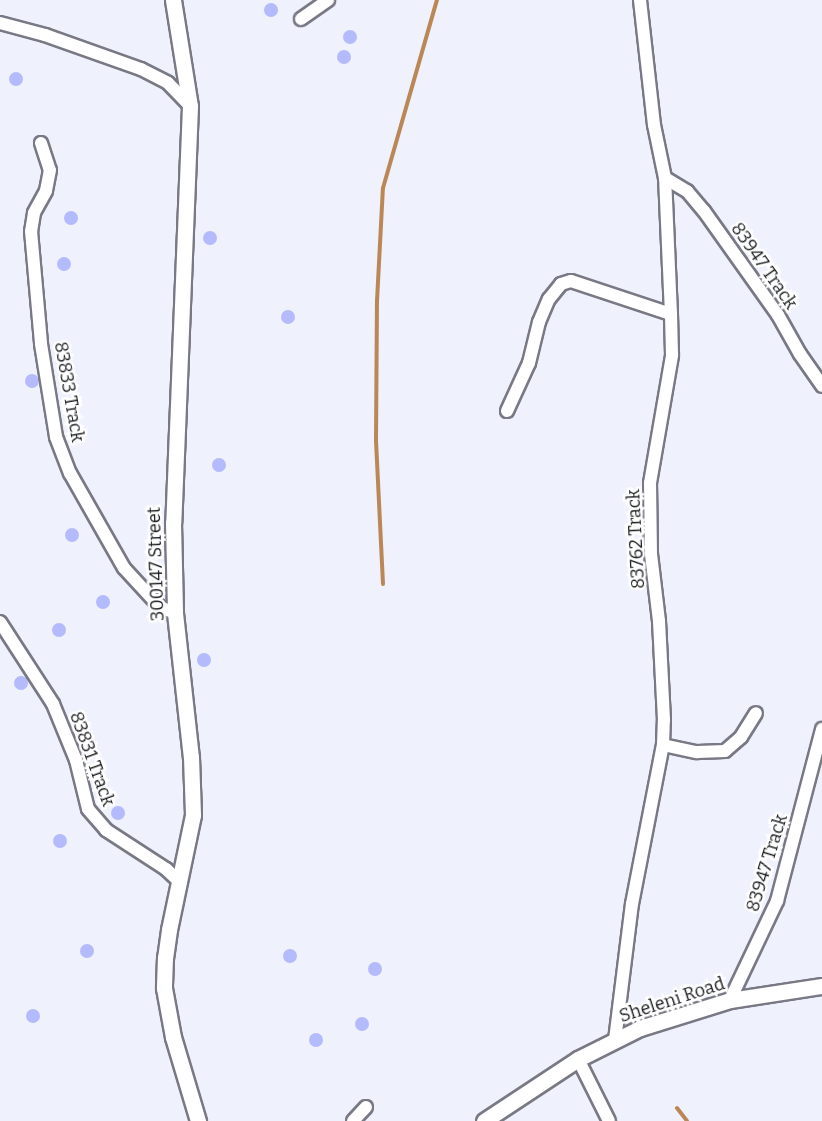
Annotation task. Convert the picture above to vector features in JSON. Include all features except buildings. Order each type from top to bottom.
[{"type":"street","name":"300147 Street","points":[[173,0],[190,106],[173,523],[175,613],[191,757],[193,815],[165,957],[164,988],[173,1037],[198,1121]]},
{"type":"street","points":[[301,19],[328,0]]},
{"type":"street","name":"83762 Track","points":[[615,1040],[632,904],[663,745],[662,665],[651,554],[650,483],[672,355],[671,314],[665,178],[654,125],[640,0]]},
{"type":"street","points":[[0,23],[45,34],[141,69],[168,83],[190,106]]},
{"type":"street","name":"83833 Track","points":[[41,143],[50,170],[46,191],[34,213],[31,231],[42,344],[56,437],[70,474],[124,568],[160,608],[175,613]]},
{"type":"street","name":"83947 Track","points":[[665,178],[687,191],[704,211],[778,315],[800,354],[822,386]]},
{"type":"street","points":[[507,411],[529,363],[542,314],[549,299],[561,284],[572,281],[671,314]]},
{"type":"street","name":"83831 Track","points":[[0,622],[52,705],[76,760],[88,809],[106,830],[166,869],[179,881]]},
{"type":"street","points":[[663,745],[697,752],[725,752],[741,737],[756,712]]},
{"type":"street","name":"83947 Track","points":[[730,1000],[777,901],[817,771],[822,729]]},
{"type":"street","name":"Sheleni Road","points":[[484,1121],[578,1059],[640,1028],[730,1000],[822,986]]},
{"type":"street","points":[[578,1059],[609,1121]]},
{"type":"street","points":[[353,1121],[366,1107]]},
{"type":"waterway","points":[[383,584],[376,441],[377,301],[383,188],[437,0]]},
{"type":"waterway","points":[[677,1108],[687,1121]]}]
